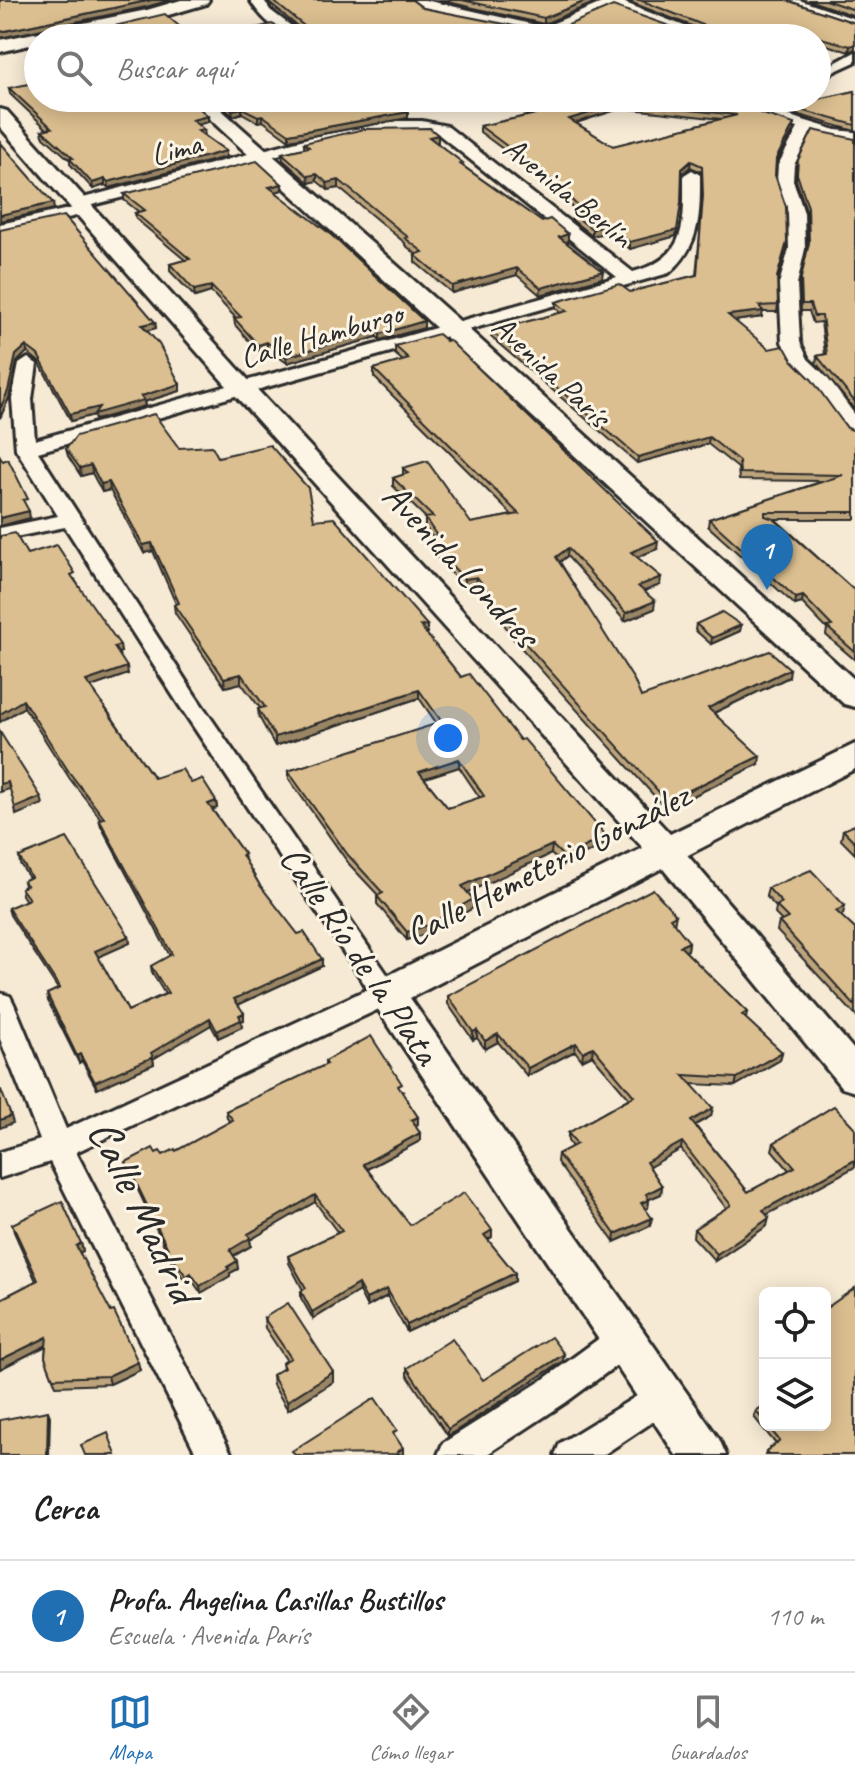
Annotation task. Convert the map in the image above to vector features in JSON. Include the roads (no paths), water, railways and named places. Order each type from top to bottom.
[{"type":"main road","points":[[85,24],[200,0]]},
{"type":"main road","points":[[112,16],[120,24]]},
{"type":"main road","points":[[0,46],[24,41]]},
{"type":"main road","name":"Avenida París","points":[[212,112],[455,329],[855,697]]},
{"type":"main road","name":"Avenida Londres","points":[[0,115],[242,388],[666,851]]},
{"type":"main road","name":"Calle Hemeterio González","points":[[386,993],[855,755]]},
{"type":"main road","name":"Calle Río de la Plata","points":[[386,993],[703,1455]]},
{"type":"street","points":[[257,0],[265,13],[280,24]]},
{"type":"street","points":[[414,0],[429,7],[505,24]]},
{"type":"street","points":[[786,0],[855,23]]},
{"type":"street","points":[[570,24],[616,1],[673,24]]},
{"type":"street","points":[[831,69],[855,56]]},
{"type":"street","points":[[764,112],[855,137]]},
{"type":"street","name":"Lima","points":[[0,229],[330,138],[409,124],[430,125]]},
{"type":"street","name":"Avenida Berlín","points":[[430,125],[442,129],[631,279]]},
{"type":"street","points":[[807,125],[786,165],[785,180],[796,213],[797,249],[788,284],[791,342],[800,361],[820,381],[855,429]]},
{"type":"street","name":"Calle Hamburgo","points":[[26,449],[663,269],[684,250],[692,219],[692,175]]},
{"type":"street","points":[[26,449],[22,399],[28,364]]},
{"type":"street","name":"Calle Río de la Plata","points":[[26,449],[187,700],[386,993]]},
{"type":"street","points":[[0,534],[72,519]]},
{"type":"street","name":"Avenida Londres","points":[[666,851],[855,1077]]},
{"type":"street","name":"Calle Hemeterio González","points":[[0,1165],[58,1147],[386,993]]},
{"type":"street","name":"Calle Madrid","points":[[0,1004],[58,1147],[215,1455]]},
{"type":"street","points":[[455,1455],[553,1392],[624,1340]]},
{"type":"street","points":[[572,1455],[663,1396]]},
{"type":"place","name":"Profa. Angelina Casillas Bustillos","points":[[767,590]]}]
